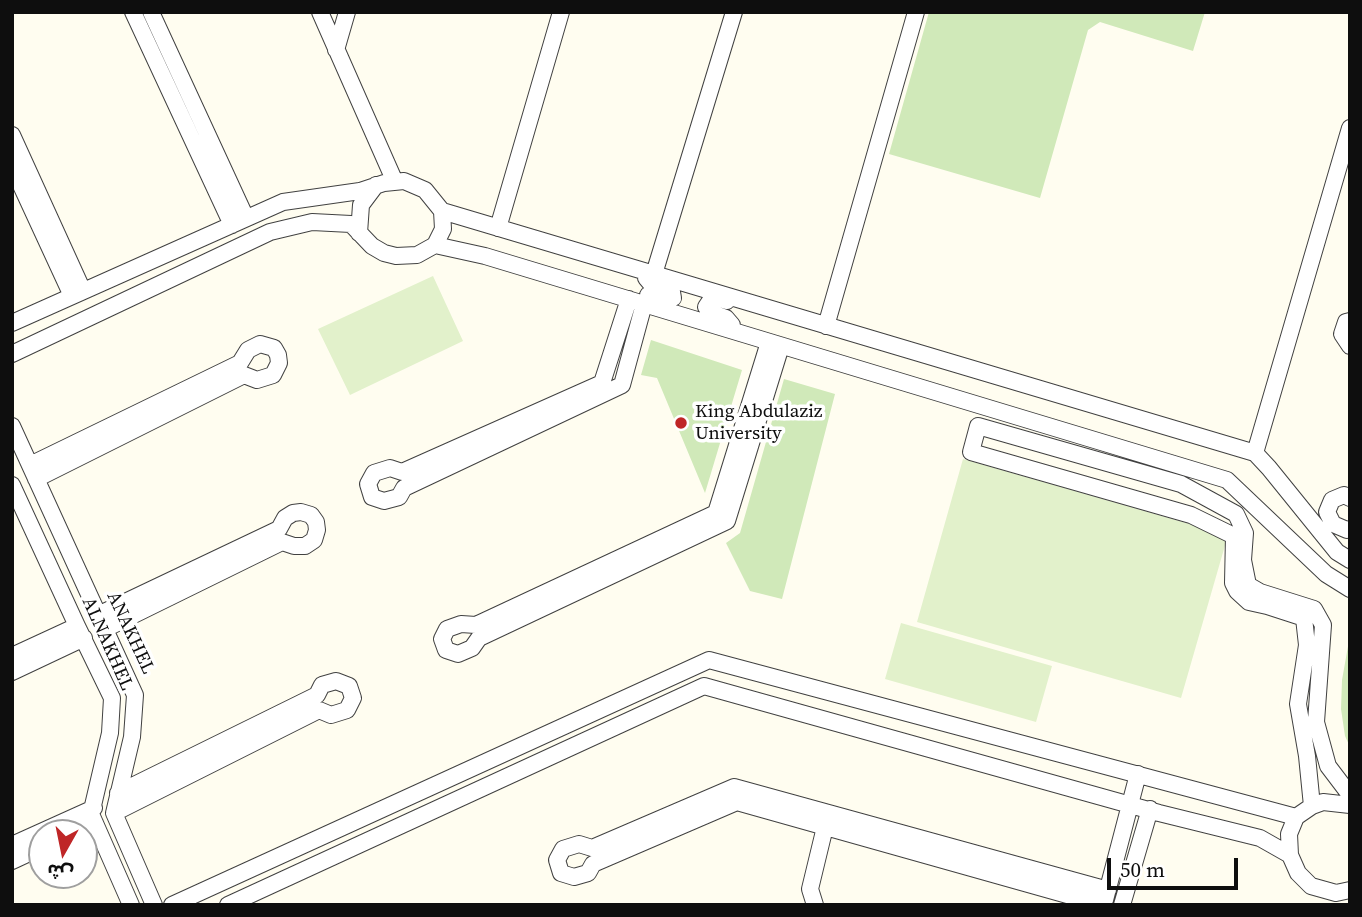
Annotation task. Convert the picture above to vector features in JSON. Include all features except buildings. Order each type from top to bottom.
[{"type":"street","points":[[133,12],[239,221]]},
{"type":"street","points":[[150,12],[239,221]]},
{"type":"street","points":[[320,12],[395,182]]},
{"type":"street","points":[[336,50],[347,12]]},
{"type":"street","points":[[498,228],[561,12]]},
{"type":"street","points":[[654,274],[734,12]]},
{"type":"street","points":[[825,326],[916,12]]},
{"type":"street","points":[[1255,453],[1350,128]]},
{"type":"street","points":[[12,135],[78,294]]},
{"type":"street","points":[[12,166],[78,294]]},
{"type":"street","points":[[12,323],[283,202],[360,191],[376,185],[404,181],[425,190],[442,211],[1255,453],[1337,552],[1350,560]]},
{"type":"street","points":[[359,233],[361,205],[376,185]]},
{"type":"street","points":[[12,354],[271,232],[312,222],[351,224],[372,246],[384,253],[396,256],[417,255],[435,245],[443,229],[442,211]]},
{"type":"street","points":[[435,245],[485,256],[1227,480],[1326,574],[1350,589]]},
{"type":"street","points":[[629,299],[602,383],[402,472],[390,468],[374,472],[368,484],[372,496],[384,502],[399,497],[404,488],[622,385],[629,299],[624,288],[666,301],[673,298],[671,292],[651,284],[638,270]]},
{"type":"street","points":[[741,333],[726,318],[712,313],[706,307],[710,301],[716,298],[742,305],[760,306]]},
{"type":"street","points":[[1350,321],[1346,322],[1342,334],[1350,346]]},
{"type":"street","points":[[260,344],[274,348],[278,355],[279,363],[273,375],[257,380],[244,375],[33,472],[240,363],[248,350],[260,344]]},
{"type":"street","points":[[775,344],[727,521],[479,638],[472,648],[458,653],[446,650],[442,639],[447,629],[461,624],[476,625],[716,513],[775,344]]},
{"type":"street","name":"ANAKHEL","points":[[12,426],[135,695],[132,737],[114,813]]},
{"type":"street","points":[[1312,806],[1298,704],[1307,645],[1304,618],[1249,602],[1237,591],[1233,583],[1234,536],[1191,515],[971,452],[978,426],[1181,484],[1236,514],[1245,533],[1243,560],[1248,585],[1261,592],[1314,609],[1323,625],[1316,722],[1328,766],[1350,795]]},
{"type":"street","name":"ALNAKHEL","points":[[13,489],[112,698],[110,733],[94,816]]},
{"type":"street","points":[[1350,498],[1344,495],[1332,500],[1327,512],[1333,524],[1350,529]]},
{"type":"street","points":[[293,513],[311,515],[317,522],[314,540],[305,546],[282,542],[102,622],[279,529],[285,518],[293,513]]},
{"type":"street","points":[[12,656],[80,632]]},
{"type":"street","points":[[12,672],[80,632]]},
{"type":"street","points":[[172,905],[709,660],[1296,817]]},
{"type":"street","points":[[118,793],[317,695],[322,685],[336,681],[349,686],[353,698],[347,710],[331,715],[319,710],[114,813],[154,905]]},
{"type":"street","points":[[228,905],[704,686],[1260,838],[1290,855]]},
{"type":"street","points":[[1105,900],[1138,774]]},
{"type":"street","points":[[734,786],[1105,900],[737,802],[593,864],[588,873],[574,877],[561,873],[557,860],[563,849],[579,844],[592,848],[734,786]]},
{"type":"street","points":[[1350,805],[1324,802],[1312,806],[1296,817],[1289,834],[1290,855],[1298,873],[1311,886],[1336,893],[1350,890]]},
{"type":"street","points":[[1122,905],[1150,809]]},
{"type":"street","points":[[90,819],[94,816]]},
{"type":"street","points":[[12,845],[94,816]]},
{"type":"street","points":[[94,816],[131,905]]},
{"type":"street","points":[[815,905],[810,889],[825,827]]},
{"type":"street","points":[[12,861],[28,854]]},
{"type":"green space","points":[[929,12],[1205,12],[1193,51],[1100,22],[1088,30],[1040,198],[889,154]]},
{"type":"green space","points":[[433,276],[463,341],[350,395],[318,329]]},
{"type":"green space","points":[[651,340],[742,370],[705,493],[657,378],[641,375]]},
{"type":"green space","points":[[784,379],[835,394],[782,599],[750,591],[726,543],[740,533]]},
{"type":"green space","points":[[963,459],[1228,535],[1181,698],[917,622]]},
{"type":"green space","points":[[901,623],[1052,666],[1036,722],[885,679]]},
{"type":"green space","points":[[1350,635],[1350,747],[1345,736],[1341,709],[1342,680]]},
{"type":"place","name":"King Abdulaziz University","points":[[681,423]]}]
